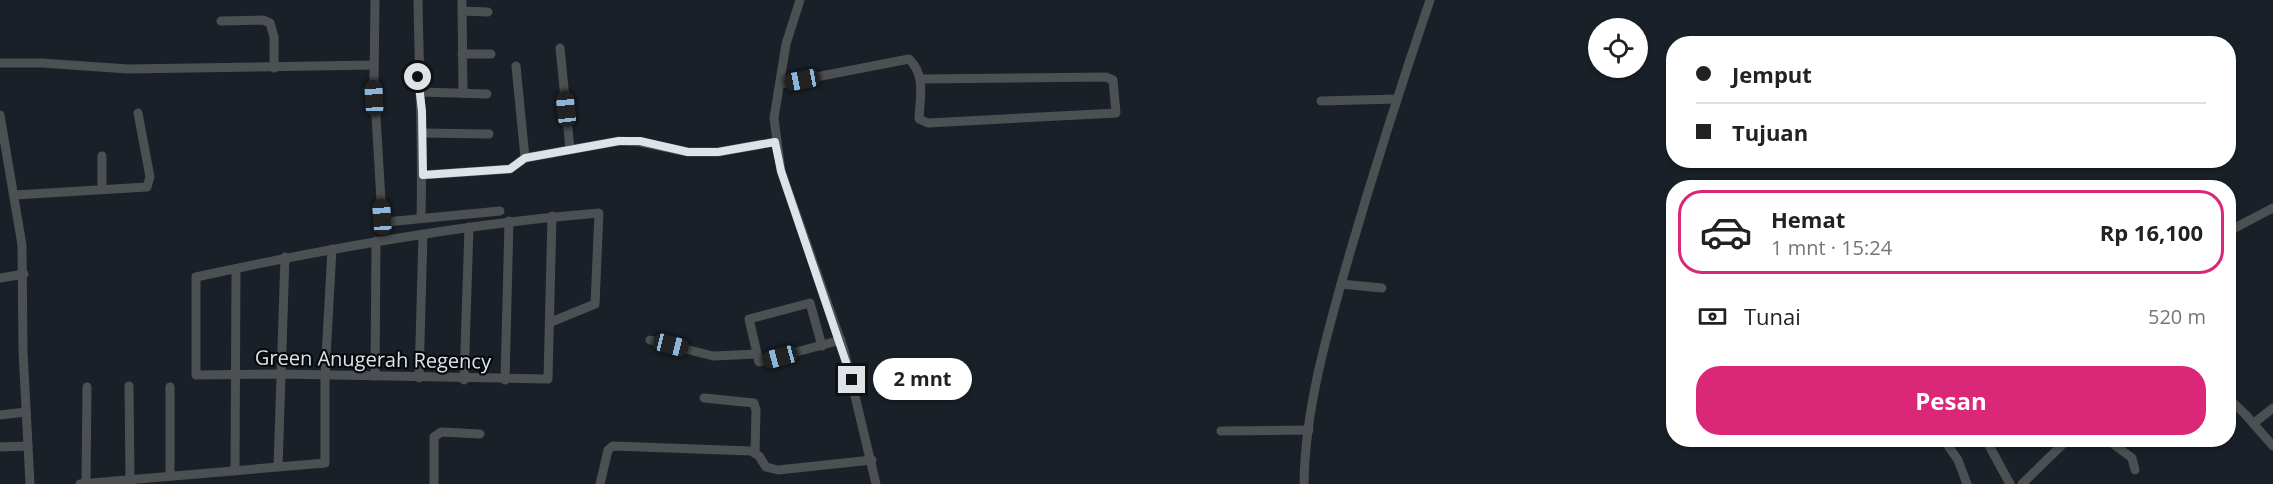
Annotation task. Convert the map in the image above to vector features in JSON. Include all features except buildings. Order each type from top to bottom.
[{"type":"street","points":[[375,0],[374,65],[382,217],[386,222],[500,211]]},
{"type":"street","points":[[418,0],[418,77],[421,92],[423,175],[421,217]]},
{"type":"street","points":[[462,0],[463,93]]},
{"type":"street","points":[[800,0],[786,44],[774,117],[775,142],[781,171],[841,340],[876,484]]},
{"type":"street","points":[[1304,484],[1318,373],[1341,284],[1396,99],[1430,0]]},
{"type":"street","points":[[462,11],[488,12]]},
{"type":"street","points":[[221,21],[263,20],[270,23],[274,37],[274,68]]},
{"type":"street","points":[[560,48],[570,149]]},
{"type":"street","points":[[462,54],[491,54]]},
{"type":"street","points":[[780,84],[909,59],[916,66],[921,80],[919,118],[928,123],[1116,113],[1113,80],[1106,77],[921,80]]},
{"type":"street","points":[[0,63],[42,63],[128,69],[374,65]]},
{"type":"street","points":[[516,66],[525,158]]},
{"type":"street","points":[[421,92],[487,94]]},
{"type":"street","points":[[1321,101],[1396,99]]},
{"type":"street","points":[[15,195],[143,188],[148,185],[150,177],[138,112]]},
{"type":"street","points":[[0,115],[15,195],[24,274],[23,351],[30,484]]},
{"type":"street","points":[[422,133],[489,134]]},
{"type":"street","points":[[423,175],[510,169],[525,158],[619,141],[640,141],[688,152],[718,152],[775,142]]},
{"type":"street","points":[[102,156],[102,189]]},
{"type":"street","points":[[2236,227],[2273,208]]},
{"type":"street","points":[[235,471],[236,269],[285,257],[510,220],[552,216],[599,213],[595,304],[551,322],[552,216]]},
{"type":"street","points":[[505,380],[510,220]]},
{"type":"street","points":[[464,380],[469,227]]},
{"type":"street","points":[[419,378],[423,234]]},
{"type":"street","points":[[375,376],[376,241]]},
{"type":"street","points":[[80,484],[325,463],[325,375],[332,249]]},
{"type":"street","points":[[278,467],[285,257]]},
{"type":"street","name":"Green Anugerah Regency","points":[[236,269],[196,278],[196,375],[280,374],[464,380],[548,379],[551,322]]},
{"type":"street","points":[[0,278],[24,274]]},
{"type":"street","points":[[1341,284],[1382,288]]},
{"type":"street","points":[[822,346],[810,303],[749,319],[759,362],[822,346],[841,340]]},
{"type":"street","points":[[650,340],[713,356],[758,354]]},
{"type":"street","points":[[129,386],[130,480]]},
{"type":"street","points":[[86,483],[87,387]]},
{"type":"street","points":[[170,387],[170,476]]},
{"type":"street","points":[[704,398],[754,403],[756,410],[755,453],[766,467],[778,470],[872,460]]},
{"type":"street","points":[[2236,406],[2273,446]]},
{"type":"street","points":[[2254,423],[2273,408]]},
{"type":"street","points":[[0,415],[26,412]]},
{"type":"street","points":[[1221,430],[1309,430]]},
{"type":"street","points":[[434,484],[434,437],[441,432],[480,434]]},
{"type":"street","points":[[0,447],[28,446]]},
{"type":"street","points":[[600,484],[608,450],[613,446],[755,453]]},
{"type":"street","points":[[1949,447],[1958,460],[1967,484]]},
{"type":"street","points":[[1990,447],[2010,484]]},
{"type":"street","points":[[2022,484],[2060,447]]},
{"type":"street","points":[[2117,447],[2132,458],[2135,470]]},
{"type":"route","points":[[418,77],[422,111],[423,175],[510,169],[518,166],[525,158],[619,141],[640,141],[688,152],[718,152],[775,142],[781,171],[841,340],[852,380]]}]
